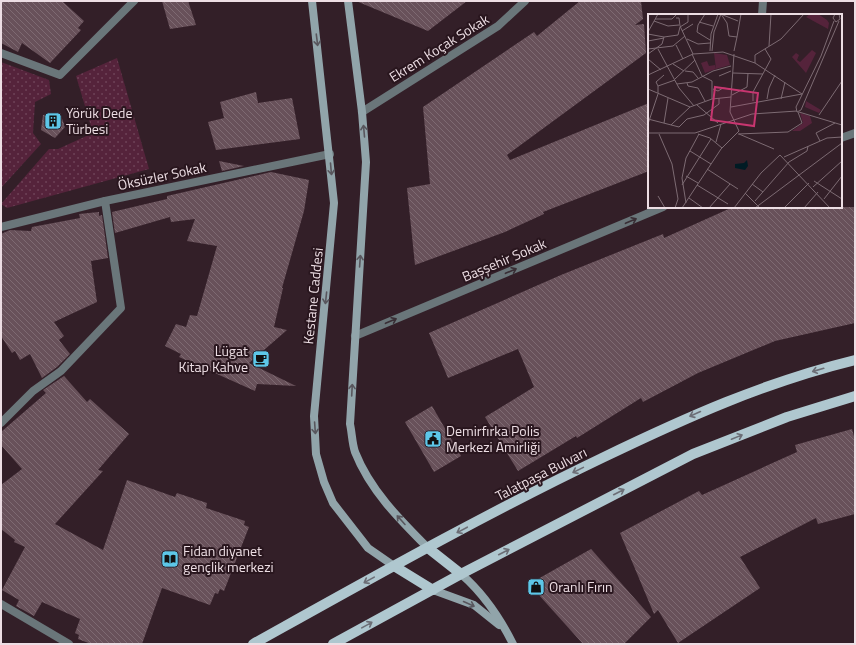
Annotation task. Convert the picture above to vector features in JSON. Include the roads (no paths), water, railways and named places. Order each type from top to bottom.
[{"type":"main road","name":"Kestane Caddesi","points":[[312,1],[330,154],[334,203],[314,416],[316,454],[324,482],[333,503],[368,548],[394,566]]},
{"type":"main road","points":[[348,1],[362,112],[366,162],[350,424],[355,450],[366,475],[380,496],[428,548],[476,587],[506,630],[513,644]]},
{"type":"main road","name":"Talatpaşa Bulvarı","points":[[253,644],[394,566],[549,484],[722,402],[777,382],[855,360]]},
{"type":"main road","points":[[333,644],[461,574],[693,454],[786,417],[855,396]]},
{"type":"main road","points":[[394,566],[433,590],[474,605],[506,630]]},
{"type":"street","points":[[1,53],[60,75],[134,1]]},
{"type":"street","name":"Ekrem Koçak Sokak","points":[[362,112],[498,26],[525,1]]},
{"type":"street","points":[[762,14],[763,1]]},
{"type":"street","points":[[842,138],[855,133]]},
{"type":"street","name":"Öksüzler Sokak","points":[[1,227],[105,201],[330,154]]},
{"type":"street","points":[[1,423],[33,391],[61,371],[121,308],[105,201]]},
{"type":"street","name":"Başşehir Sokak","points":[[355,336],[661,208]]},
{"type":"street","points":[[1,604],[69,644]]},
{"type":"place","name":"Yörük Dede Türbesi","points":[[53,121]]},
{"type":"place","name":"Lügat Kitap Kahve","points":[[261,359]]},
{"type":"place","name":"Demirfırka Polis Merkezi Amirliği","points":[[433,439]]},
{"type":"place","name":"Fidan diyanet gençlik merkezi","points":[[170,559]]},
{"type":"place","name":"Oranlı Fırın","points":[[536,587]]}]
